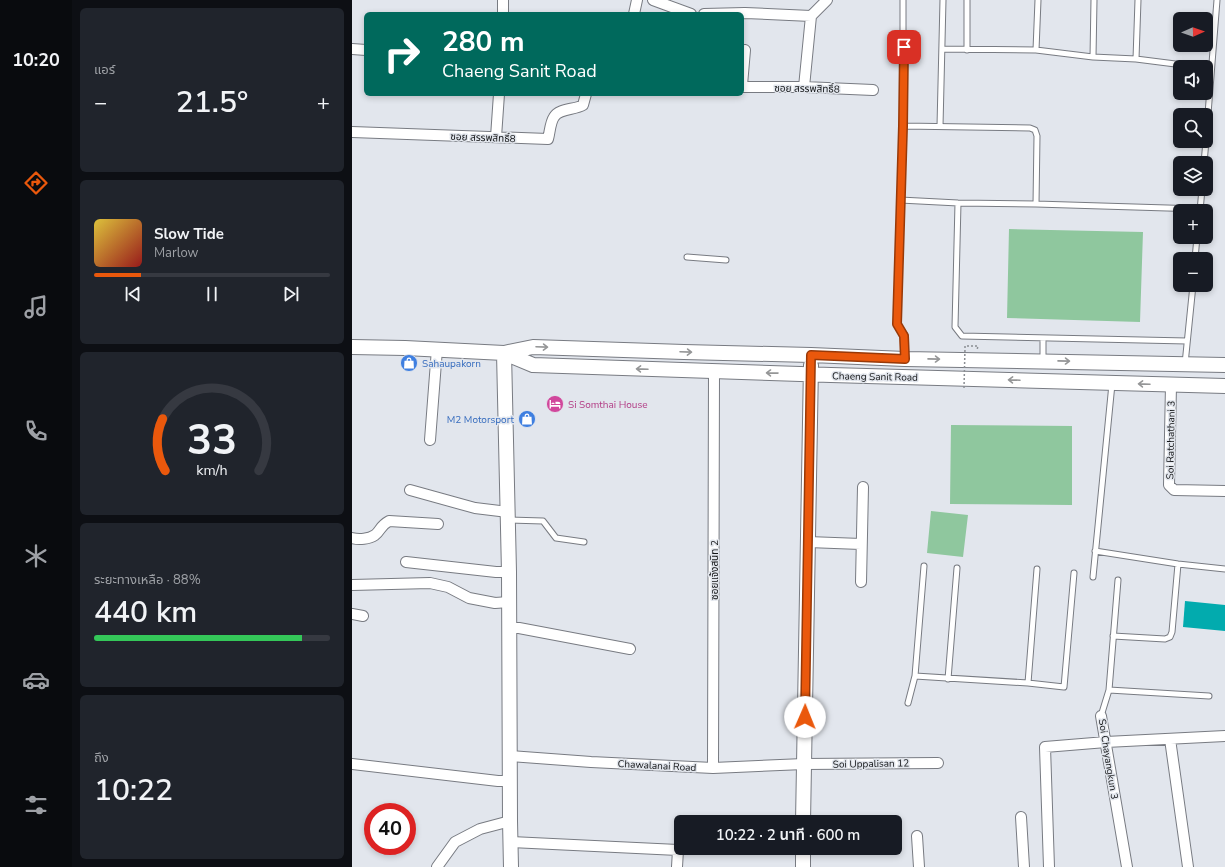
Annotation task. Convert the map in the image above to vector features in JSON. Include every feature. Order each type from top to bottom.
[{"type":"main road","name":"Chaeng Sanit Road","points":[[352,347],[437,349],[504,353],[532,347],[905,359],[1225,365]]},
{"type":"main road","name":"Chaeng Sanit Road","points":[[504,353],[533,365],[714,372],[1225,386]]},
{"type":"main road","points":[[504,353],[509,572],[511,867]]},
{"type":"main road","points":[[803,815],[811,355]]},
{"type":"main road","points":[[1210,386],[1211,364]]},
{"type":"main road","points":[[803,855],[803,867]]},
{"type":"street","points":[[503,0],[503,12]]},
{"type":"street","points":[[634,12],[637,0]]},
{"type":"street","points":[[653,0],[686,12]]},
{"type":"street","points":[[804,87],[811,16],[827,0]]},
{"type":"street","points":[[744,13],[811,16]]},
{"type":"street","points":[[352,49],[364,50]]},
{"type":"street","points":[[744,62],[745,50]]},
{"type":"street","name":"ซอย สรรพสิทธิ์8","points":[[744,86],[872,90]]},
{"type":"street","points":[[496,138],[499,96]]},
{"type":"street","name":"ซอย สรรพสิทธิ์8","points":[[352,132],[548,139],[554,116],[561,111],[578,108],[583,105],[585,96]]},
{"type":"street","points":[[430,440],[437,349]]},
{"type":"street","name":"ซอยแจ้งสนิท 2","points":[[713,768],[714,372]]},
{"type":"street","name":"Soi Ratchathani 3","points":[[1171,385],[1169,485],[1174,490],[1225,491]]},
{"type":"street","points":[[860,582],[863,487]]},
{"type":"street","points":[[410,490],[508,516]]},
{"type":"street","points":[[352,538],[368,538],[375,535],[382,525],[388,521],[438,524]]},
{"type":"street","points":[[808,542],[861,544]]},
{"type":"street","points":[[406,562],[496,572],[509,572]]},
{"type":"street","points":[[352,585],[430,582],[448,587],[469,598],[495,603],[509,602]]},
{"type":"street","points":[[352,614],[363,616]]},
{"type":"street","points":[[509,628],[519,628],[630,649]]},
{"type":"street","name":"Soi Chayangkun 3","points":[[1102,716],[1127,867]]},
{"type":"street","points":[[1049,867],[1045,747],[1106,742],[1225,736]]},
{"type":"street","points":[[1170,739],[1188,867]]},
{"type":"street","name":"Chawalanai Road","points":[[510,756],[713,768],[804,764]]},
{"type":"street","name":"Soi Uppalisan 12","points":[[804,764],[938,762]]},
{"type":"street","points":[[352,764],[498,781],[510,781]]},
{"type":"street","points":[[1021,817],[1024,867]]},
{"type":"street","points":[[437,867],[455,842],[480,829],[510,821]]},
{"type":"street","points":[[917,836],[919,867]]},
{"type":"street","points":[[511,842],[678,850],[677,867]]},
{"type":"lane","points":[[904,0],[903,126],[897,324],[904,336],[905,359]]},
{"type":"lane","points":[[940,126],[943,0]]},
{"type":"lane","points":[[967,50],[968,0]]},
{"type":"lane","points":[[1036,50],[1038,0]]},
{"type":"lane","points":[[1093,57],[1094,0]]},
{"type":"lane","points":[[1136,59],[1138,0]]},
{"type":"lane","points":[[1210,60],[1217,0]]},
{"type":"lane","points":[[943,49],[1036,50],[1093,57],[1136,59],[1173,64]]},
{"type":"lane","points":[[903,126],[1030,128],[1035,130],[1037,136],[1036,204]]},
{"type":"lane","points":[[900,200],[1173,209]]},
{"type":"lane","points":[[958,203],[955,327],[962,336],[1187,341]]},
{"type":"lane","points":[[687,257],[726,260]]},
{"type":"lane","points":[[1186,364],[1191,292]]},
{"type":"lane","points":[[1043,338],[1043,361]]},
{"type":"lane","points":[[1093,577],[1112,383]]},
{"type":"lane","points":[[508,516],[543,521],[556,538],[584,542]]},
{"type":"lane","points":[[1095,551],[1178,564],[1225,569]]},
{"type":"lane","points":[[1113,636],[1165,640],[1170,637],[1172,632],[1178,564]]},
{"type":"lane","points":[[908,703],[915,676],[924,566]]},
{"type":"lane","points":[[948,678],[957,568]]},
{"type":"lane","points":[[1028,683],[1037,569]]},
{"type":"lane","points":[[915,676],[1028,683],[1064,687],[1074,573]]},
{"type":"lane","name":"Soi Chayangkun 3","points":[[1102,716],[1109,690],[1118,580]]},
{"type":"lane","points":[[1109,690],[1209,696]]},
{"type":"path","points":[[964,388],[965,346],[978,346]]},
{"type":"green space","points":[[1009,229],[1143,232],[1140,322],[1007,318]]},
{"type":"green space","points":[[951,425],[1072,426],[1072,505],[950,504]]},
{"type":"green space","points":[[931,511],[968,515],[963,557],[927,553]]},
{"type":"water","points":[[1185,601],[1225,605],[1225,631],[1183,627]]},
{"type":"place","name":"Sahaupakorn","points":[[409,363]]},
{"type":"place","name":"Si Somthai House","points":[[555,404]]},
{"type":"place","name":"M2 Motorsport","points":[[527,419]]},
{"type":"route","points":[[805,717],[811,355],[905,359],[904,336],[897,324],[904,47]]}]
